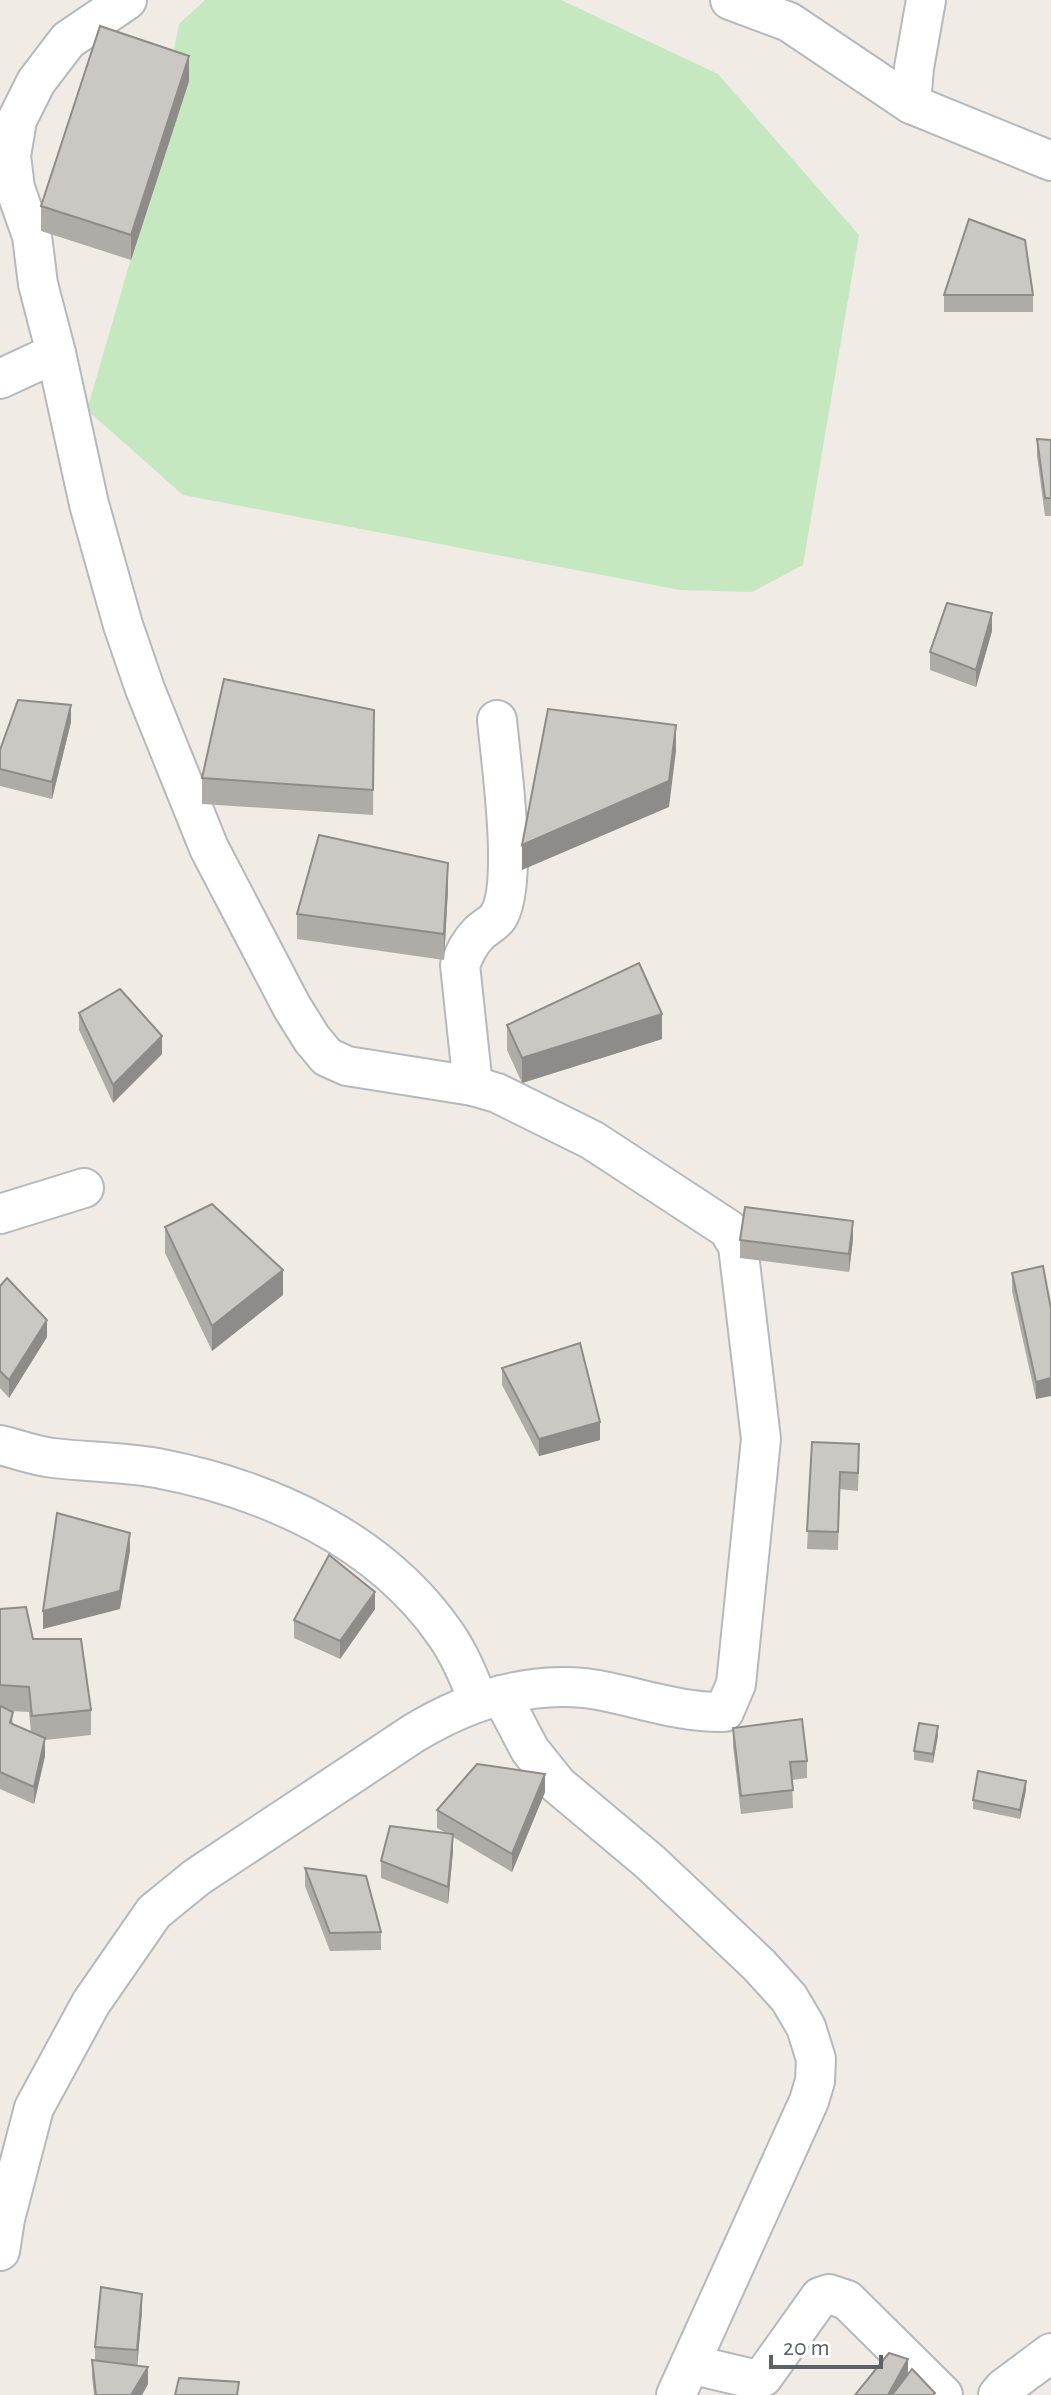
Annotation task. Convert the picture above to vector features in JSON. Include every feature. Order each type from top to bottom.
[{"type":"street","points":[[0,2251],[5,2219],[34,2108],[91,2003],[154,1912],[197,1877],[443,1716],[490,1698],[551,1687],[575,1687],[696,1711],[724,1712],[736,1684],[761,1439],[738,1246],[728,1229],[592,1140],[497,1093],[473,1086],[347,1066],[327,1057],[292,1007],[209,848],[145,689],[123,625],[89,504],[38,284],[32,236],[15,188],[11,156],[17,120],[36,82],[68,40],[127,0]]},
{"type":"street","points":[[730,0],[789,22],[911,104],[1051,161]]},
{"type":"street","points":[[911,104],[926,0]]},
{"type":"street","points":[[0,379],[56,353]]},
{"type":"street","points":[[473,1086],[460,965],[466,948],[497,918],[506,894],[509,864],[497,720]]},
{"type":"street","points":[[0,1214],[84,1188]]},
{"type":"street","points":[[0,1445],[49,1457],[155,1468],[233,1486],[301,1513],[362,1551],[417,1598],[558,1785],[650,1862],[759,1965],[789,1998],[806,2027],[816,2059],[815,2081],[804,2112],[683,2380],[763,2377],[820,2297],[829,2294],[847,2300],[943,2395]]},
{"type":"street","points":[[998,2395],[1051,2353]]},
{"type":"green space","points":[[205,0],[561,0],[718,74],[859,235],[803,565],[752,592],[680,590],[183,495],[87,410],[134,248],[179,24]]},
{"type":"building","points":[[100,26],[189,56],[131,235],[41,206]]},
{"type":"building","points":[[969,219],[1025,240],[1033,295],[944,295]]},
{"type":"building","points":[[1037,439],[1051,440],[1051,498],[1045,498]]},
{"type":"building","points":[[947,603],[992,613],[976,670],[930,652]]},
{"type":"building","points":[[224,679],[374,710],[373,790],[202,778]]},
{"type":"building","points":[[18,700],[71,705],[52,782],[0,769],[0,750]]},
{"type":"building","points":[[548,709],[676,725],[669,781],[522,845]]},
{"type":"building","points":[[319,835],[448,863],[444,934],[297,914]]},
{"type":"building","points":[[639,963],[662,1014],[522,1058],[507,1025]]},
{"type":"building","points":[[120,989],[162,1036],[113,1085],[79,1013]]},
{"type":"building","points":[[212,1204],[283,1270],[212,1326],[165,1227]]},
{"type":"building","points":[[745,1207],[853,1221],[849,1254],[740,1240]]},
{"type":"building","points":[[1043,1266],[1051,1309],[1051,1378],[1036,1382],[1012,1273]]},
{"type":"building","points":[[7,1278],[47,1320],[9,1380],[0,1371],[0,1286]]},
{"type":"building","points":[[580,1343],[600,1422],[539,1439],[502,1368]]},
{"type":"building","points":[[812,1442],[859,1444],[858,1473],[840,1472],[838,1532],[807,1531]]},
{"type":"building","points":[[57,1513],[130,1533],[120,1591],[43,1611]]},
{"type":"building","points":[[329,1555],[375,1592],[340,1641],[294,1620]]},
{"type":"building","points":[[26,1607],[33,1639],[81,1639],[91,1710],[32,1716],[29,1687],[0,1685],[0,1609]]},
{"type":"building","points":[[0,1706],[13,1712],[10,1723],[45,1738],[34,1787],[0,1772]]},
{"type":"building","points":[[802,1719],[807,1761],[790,1762],[793,1790],[741,1796],[733,1728]]},
{"type":"building","points":[[919,1723],[938,1726],[933,1754],[914,1751]]},
{"type":"building","points":[[477,1764],[545,1774],[512,1854],[437,1810]]},
{"type":"building","points":[[978,1771],[1026,1781],[1020,1810],[973,1800]]},
{"type":"building","points":[[390,1826],[453,1834],[448,1887],[381,1861]]},
{"type":"building","points":[[305,1868],[366,1876],[381,1932],[330,1933]]},
{"type":"building","points":[[101,2287],[142,2294],[137,2350],[95,2347]]},
{"type":"building","points":[[889,2353],[908,2359],[888,2395],[855,2395]]},
{"type":"building","points":[[92,2360],[148,2367],[131,2395],[96,2395]]},
{"type":"building","points":[[912,2369],[935,2393],[933,2395],[892,2395]]},
{"type":"building","points":[[179,2378],[239,2382],[237,2395],[175,2395]]}]
